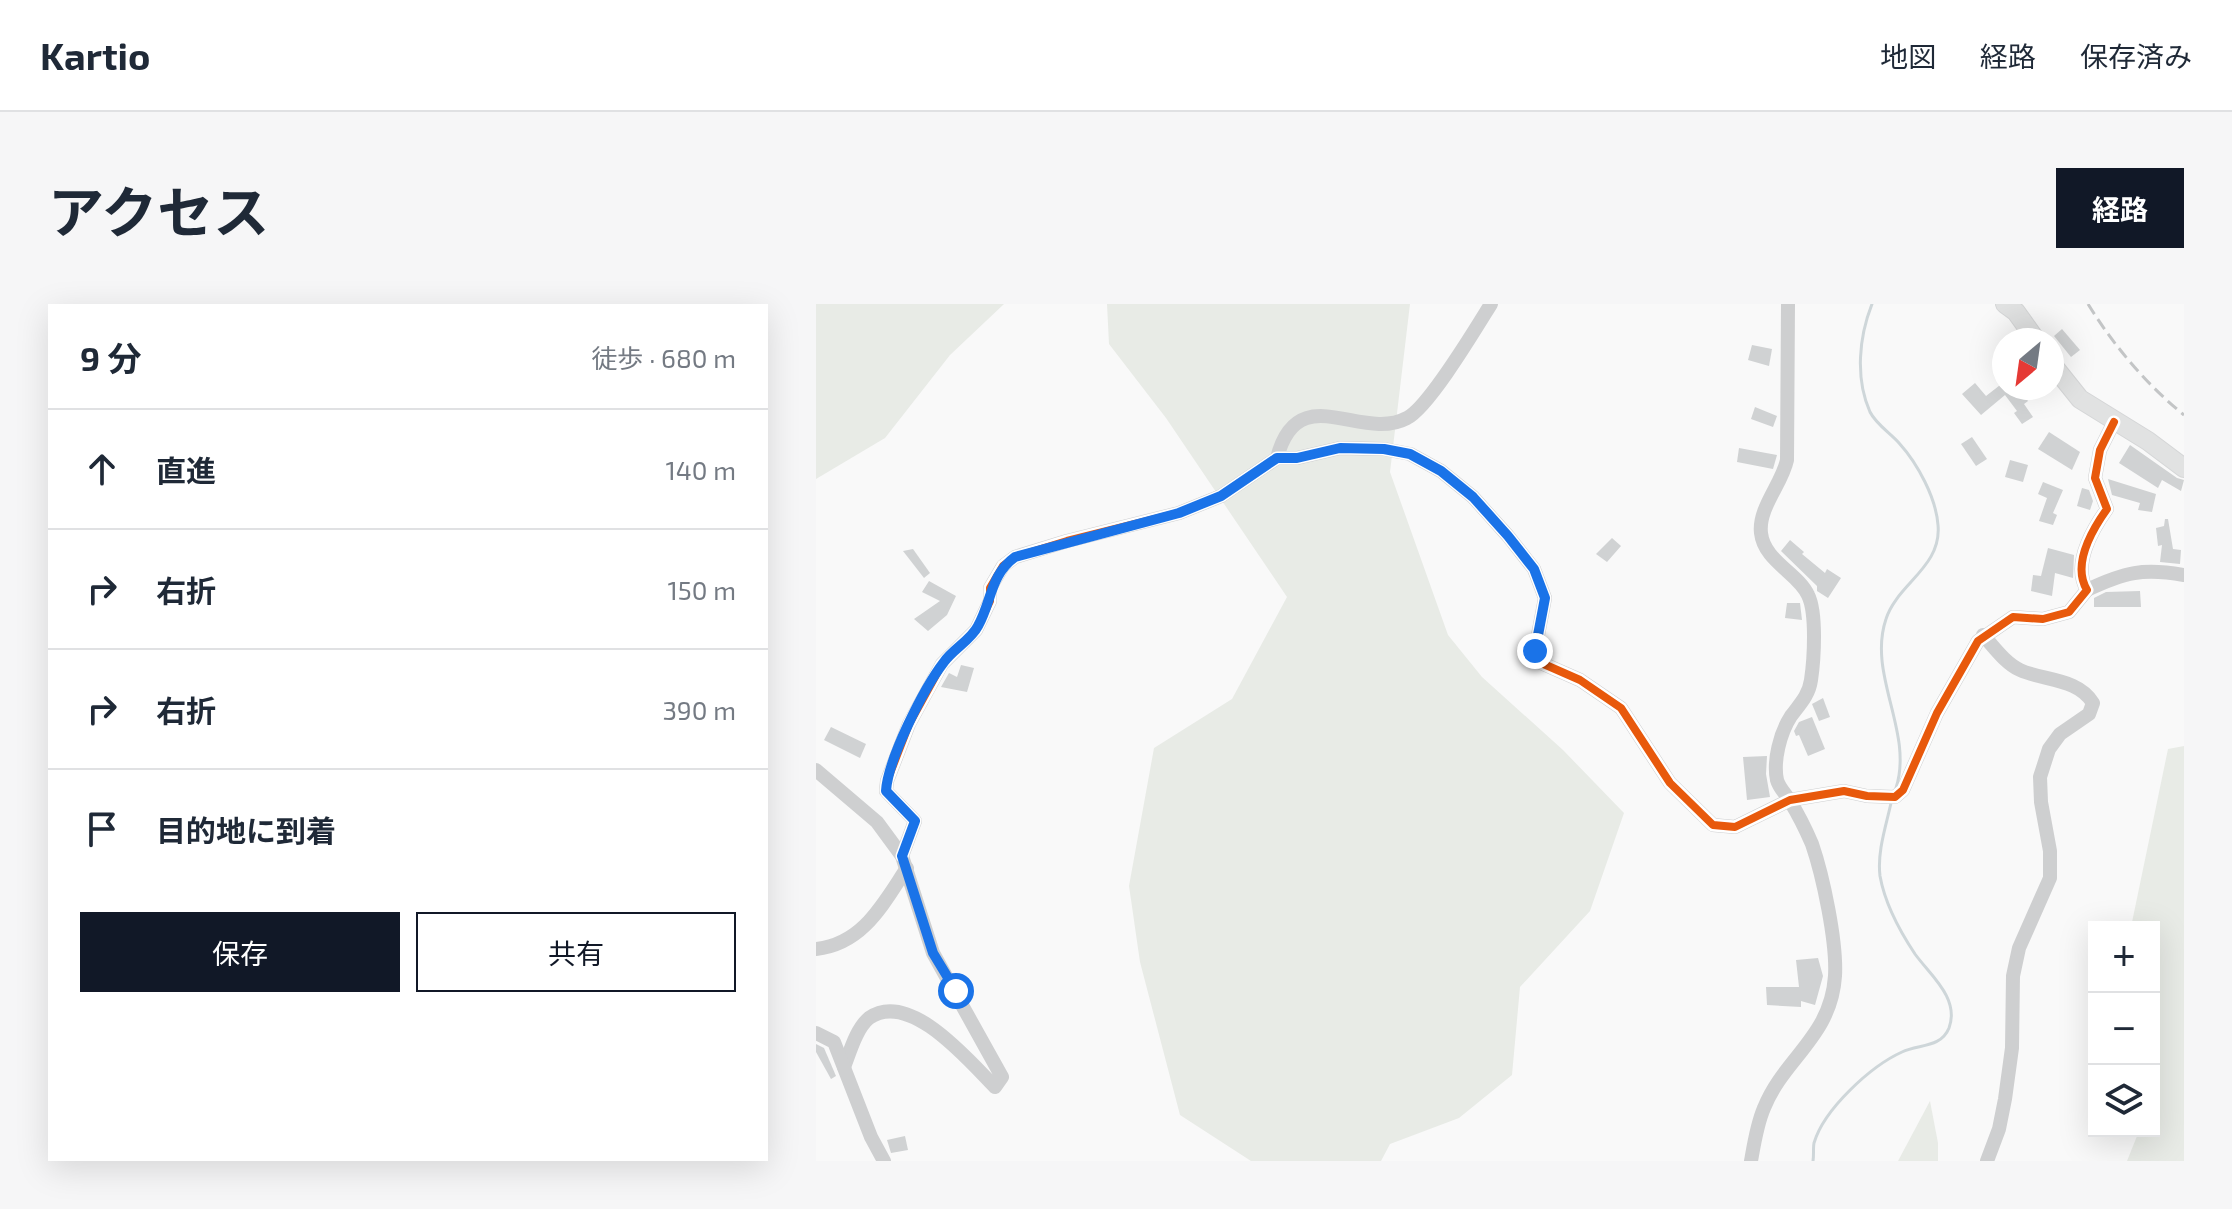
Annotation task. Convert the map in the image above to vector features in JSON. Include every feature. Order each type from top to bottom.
[{"type":"main road","points":[[2005,304],[2016,312],[2027,328]]},
{"type":"main road","points":[[2064,379],[2080,399],[2148,441],[2184,468]]},
{"type":"street","points":[[1277,458],[1282,438],[1301,419],[1322,415],[1390,425],[1410,417],[1447,372],[1491,304]]},
{"type":"street","points":[[1751,1161],[1764,1108],[1775,1087],[1823,1020],[1832,998],[1835,975],[1829,915],[1812,844],[1790,800],[1777,782],[1777,750],[1789,720],[1807,697],[1811,681],[1813,614],[1808,594],[1772,556],[1761,536],[1763,514],[1784,475],[1787,460],[1788,304]]},
{"type":"street","points":[[2087,590],[2082,582],[2085,549],[2094,526],[2107,509],[2095,478],[2100,450],[2114,422]]},
{"type":"street","points":[[816,949],[852,938],[873,920],[904,862],[915,821],[886,791],[887,781],[909,724],[942,664],[976,630],[990,601],[990,588],[1003,566],[1015,557],[1193,507],[1221,496],[1277,458],[1297,458],[1340,448],[1384,449],[1410,454],[1441,471],[1473,497],[1534,569],[1545,598],[1535,651],[1539,662],[1580,680],[1621,708],[1670,783],[1713,825],[1735,827],[1790,800],[1844,791],[1872,796],[1898,795],[1944,699],[1983,635],[2013,617],[2043,619],[2069,612],[2087,590],[2108,580],[2147,570],[2184,575]]},
{"type":"street","points":[[1983,635],[2009,664],[2021,671],[2086,692],[2093,703],[2089,714],[2060,734],[2049,749],[2040,777],[2050,851],[2050,878],[2019,948],[2013,976],[2012,1048],[2005,1099],[1999,1129],[1987,1161]]},
{"type":"street","points":[[816,770],[877,822],[904,862],[933,953],[1002,1077],[995,1087],[935,1029],[913,1015],[891,1012],[870,1018],[858,1034],[844,1067]]},
{"type":"street","points":[[816,1033],[834,1042],[871,1137],[884,1161]]},
{"type":"shaded area","points":[[816,304],[1004,304],[950,355],[885,438],[816,479]]},
{"type":"shaded area","points":[[1107,304],[1410,304],[1390,472],[1448,635],[1482,677],[1563,750],[1624,813],[1590,911],[1520,987],[1512,1075],[1459,1118],[1390,1144],[1381,1161],[1251,1161],[1180,1115],[1140,962],[1129,886],[1154,748],[1232,699],[1287,597],[1166,418],[1109,344]]},
{"type":"shaded area","points":[[2184,746],[2184,1161],[2127,1161],[2137,1137],[2160,1137],[2160,921],[2132,921],[2168,749]]},
{"type":"shaded area","points":[[1930,1101],[1938,1161],[1898,1161]]},
{"type":"building","points":[[2064,331],[2080,350],[2071,357],[2064,348]]},
{"type":"building","points":[[1752,345],[1772,349],[1769,366],[1748,360]]},
{"type":"building","points":[[1975,383],[1986,396],[1992,391],[1992,400],[1999,400],[1981,415],[1962,394]]},
{"type":"building","points":[[2009,400],[2027,400],[2024,404],[2033,417],[2022,424],[2014,413],[2017,411]]},
{"type":"building","points":[[1755,407],[1777,416],[1773,427],[1751,419]]},
{"type":"building","points":[[2049,432],[2080,452],[2072,470],[2038,449]]},
{"type":"building","points":[[1972,437],[1987,459],[1976,466],[1961,444]]},
{"type":"building","points":[[2130,445],[2184,480],[2181,491],[2162,480],[2158,488],[2119,463]]},
{"type":"building","points":[[1739,448],[1777,455],[1773,469],[1737,462]]},
{"type":"building","points":[[2010,460],[2028,465],[2023,482],[2005,477]]},
{"type":"building","points":[[2108,479],[2156,494],[2152,512],[2138,510],[2140,503],[2112,495]]},
{"type":"building","points":[[2043,482],[2063,490],[2053,513],[2057,515],[2053,525],[2039,521],[2047,498],[2038,494]]},
{"type":"building","points":[[2082,488],[2089,490],[2093,501],[2090,510],[2077,506]]},
{"type":"building","points":[[2165,519],[2168,519],[2173,549],[2181,550],[2180,564],[2160,562],[2162,545],[2158,546],[2156,528],[2164,526]]},
{"type":"building","points":[[1612,538],[1621,546],[1607,562],[1596,554]]},
{"type":"building","points":[[1790,540],[1825,573],[1827,569],[1841,578],[1828,598],[1817,591],[1817,586],[1781,551]]},
{"type":"building","points":[[2048,548],[2074,555],[2073,578],[2055,573],[2052,596],[2031,591],[2033,575],[2041,576]]},
{"type":"building","points":[[913,549],[930,573],[924,578],[903,551]]},
{"type":"building","points":[[929,581],[956,596],[947,615],[928,631],[914,619],[940,601],[922,592]]},
{"type":"building","points":[[2140,591],[2141,607],[2094,607],[2094,598],[2106,592]]},
{"type":"building","points":[[1787,603],[1800,603],[1802,620],[1785,618]]},
{"type":"building","points":[[961,665],[974,668],[967,692],[941,687],[949,673],[957,677]]},
{"type":"building","points":[[1823,698],[1830,717],[1819,721],[1812,704]]},
{"type":"building","points":[[1812,717],[1825,749],[1808,756],[1799,735],[1796,736],[1794,731],[1799,722]]},
{"type":"building","points":[[831,727],[866,744],[860,758],[824,740]]},
{"type":"building","points":[[1767,756],[1770,797],[1747,800],[1743,757]]},
{"type":"building","points":[[1818,958],[1823,976],[1815,1005],[1801,1001],[1801,1007],[1767,1005],[1766,987],[1799,987],[1796,960]]},
{"type":"building","points":[[816,1044],[824,1048],[836,1076],[831,1079],[816,1052]]},
{"type":"building","points":[[905,1136],[908,1150],[891,1153],[887,1140]]},
{"type":"waterway","points":[[1872,304],[1860,358],[1865,399],[1870,412],[1899,443],[1919,471],[1934,504],[1938,525],[1933,552],[1892,607],[1882,640],[1882,661],[1899,746],[1900,767],[1896,788]]},
{"type":"waterway","points":[[1813,1161],[1814,1143],[1819,1130],[1850,1090],[1877,1067],[1909,1049],[1941,1039],[1949,1028],[1951,1017],[1947,997],[1903,936],[1882,886],[1882,839],[1891,803]]},
{"type":"railway","points":[[2088,304],[2132,364],[2184,415]]},
{"type":"cycle path","points":[[902,856],[915,821],[886,791],[887,781],[909,724],[942,664],[976,630],[990,601],[990,588],[1003,566],[1015,557],[1067,541],[1179,513],[1221,496],[1277,458],[1297,458],[1340,448],[1384,449],[1410,454],[1441,471],[1473,497],[1534,569],[1545,598],[1535,651],[1539,662],[1580,680],[1621,708],[1670,783],[1713,825],[1735,827],[1790,800],[1844,791],[1895,797],[1903,790],[1937,713],[1978,641],[2013,617],[2043,619],[2069,612],[2087,590],[2083,580],[2083,559],[2090,537],[2107,509],[2095,478],[2100,450],[2114,422]]},
{"type":"route","points":[[956,991],[933,953],[902,856],[915,821],[886,791],[887,781],[909,724],[942,664],[976,630],[990,601],[990,588],[1003,566],[1015,557],[1179,513],[1221,496],[1277,458],[1297,458],[1340,448],[1384,449],[1410,454],[1441,471],[1473,497],[1534,569],[1545,598],[1535,651]]}]
